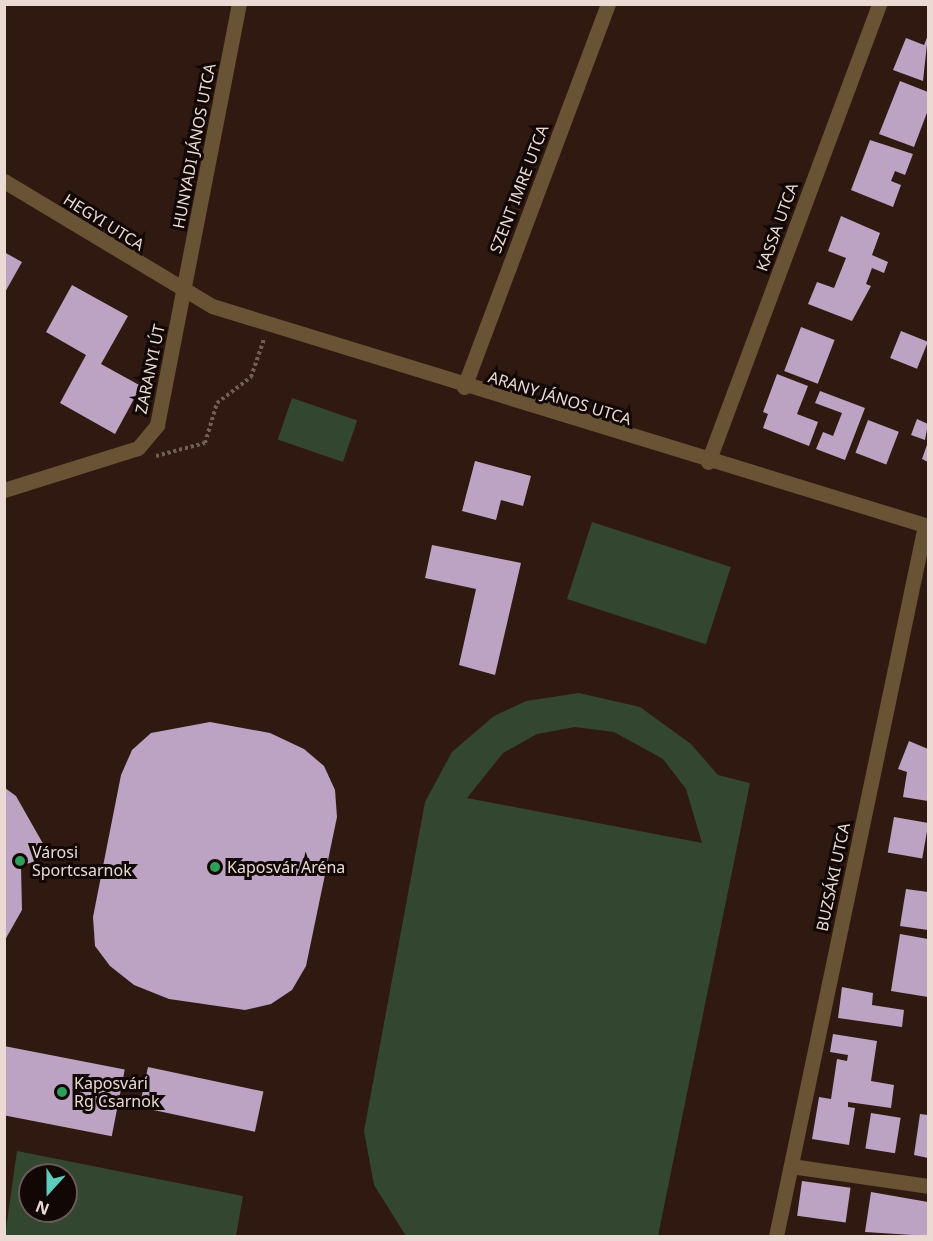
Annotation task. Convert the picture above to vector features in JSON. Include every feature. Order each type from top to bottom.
[{"type":"street","name":"HUNYADI JÁNOS UTCA","points":[[184,293],[239,4]]},
{"type":"street","name":"SZENT IMRE UTCA","points":[[464,387],[608,4]]},
{"type":"street","name":"KASSA UTCA","points":[[708,462],[879,4]]},
{"type":"street","name":"HEGYI UTCA","points":[[4,181],[184,293]]},
{"type":"street","name":"ARANY JÁNOS UTCA","points":[[184,293],[268,326],[708,462],[927,525]]},
{"type":"street","name":"ZARANYI ÚT","points":[[4,490],[90,466],[150,438],[184,293]]},
{"type":"street","name":"BUZSÁKI UTCA","points":[[776,1236],[927,525]]},
{"type":"street","points":[[791,1166],[928,1186]]},
{"type":"green space","points":[[292,398],[357,420],[343,462],[278,440]]},
{"type":"green space","points":[[592,522],[731,567],[706,644],[567,599]]},
{"type":"green space","points":[[579,693],[640,707],[691,744],[718,775],[750,783],[658,1236],[406,1236],[374,1185],[364,1131],[425,802],[452,752],[494,716],[526,701]],"holes":[[[575,727],[614,732],[663,759],[686,789],[702,843],[467,798],[503,753],[537,734]]]},
{"type":"green space","points":[[17,1151],[77,1163],[18,1163],[18,1223],[78,1223],[78,1163],[243,1196],[236,1236],[5,1236]]},
{"type":"building","points":[[928,35],[923,81],[893,70],[906,38],[924,45]]},
{"type":"building","points":[[900,81],[928,92],[928,110],[914,147],[879,134]]},
{"type":"building","points":[[870,140],[913,154],[905,175],[895,171],[891,181],[901,185],[893,207],[851,190]]},
{"type":"building","points":[[841,216],[880,233],[872,255],[888,262],[884,273],[872,268],[866,284],[871,286],[852,321],[808,304],[817,282],[834,288],[846,258],[828,251]]},
{"type":"building","points":[[4,252],[22,262],[4,294]]},
{"type":"building","points":[[72,285],[128,316],[101,364],[141,386],[115,434],[60,403],[86,355],[46,332]]},
{"type":"building","points":[[801,327],[835,340],[818,384],[784,371]]},
{"type":"building","points":[[901,331],[928,342],[917,369],[890,358]]},
{"type":"building","points":[[777,374],[808,386],[797,414],[818,422],[809,446],[763,428],[768,414],[763,412]]},
{"type":"building","points":[[820,391],[865,408],[845,460],[816,449],[823,432],[833,436],[842,413],[815,403]]},
{"type":"building","points":[[917,419],[928,424],[925,440],[911,435]]},
{"type":"building","points":[[868,420],[899,432],[886,465],[855,453]]},
{"type":"building","points":[[928,442],[928,462],[922,459]]},
{"type":"building","points":[[475,461],[531,476],[523,506],[501,500],[496,520],[462,511]]},
{"type":"building","points":[[432,545],[521,563],[495,675],[459,665],[476,589],[425,578]]},
{"type":"building","name":"Kaposvár Aréna","points":[[210,722],[270,733],[304,749],[324,766],[335,790],[337,817],[306,966],[292,990],[271,1004],[245,1010],[169,999],[134,985],[110,966],[95,946],[93,917],[121,775],[132,750],[151,733]]},
{"type":"building","points":[[909,741],[928,749],[928,801],[903,797],[907,772],[898,769]]},
{"type":"building","name":"Városi Sportcsarnok","points":[[5,788],[16,796],[50,856],[21,866],[22,910],[5,940]]},
{"type":"building","points":[[894,817],[928,823],[922,859],[888,852]]},
{"type":"building","points":[[906,889],[928,892],[928,930],[900,926]]},
{"type":"building","points":[[900,934],[928,939],[928,997],[891,991]]},
{"type":"building","points":[[842,987],[873,993],[872,1005],[904,1010],[902,1027],[838,1018]]},
{"type":"building","points":[[833,1034],[877,1041],[871,1081],[894,1085],[891,1108],[848,1102],[848,1107],[855,1108],[849,1145],[812,1139],[819,1097],[831,1099],[837,1059],[847,1061],[848,1055],[830,1052]]},
{"type":"building","name":"Kaposvári Rg Csarnok","points":[[4,1046],[125,1069],[112,1136],[4,1115]]},
{"type":"building","points":[[148,1067],[263,1092],[255,1132],[139,1107]]},
{"type":"building","points":[[871,1113],[901,1118],[895,1153],[865,1149]]},
{"type":"building","points":[[920,1114],[928,1115],[928,1158],[914,1155]]},
{"type":"building","points":[[802,1181],[851,1188],[846,1222],[797,1216]]},
{"type":"building","points":[[871,1192],[928,1202],[928,1236],[865,1232]]},
{"type":"place","name":"Városi Sportcsarnok","points":[[20,861]]},
{"type":"place","name":"Kaposvár Aréna","points":[[215,867]]},
{"type":"place","name":"Kaposvári Rg Csarnok","points":[[62,1092]]}]
